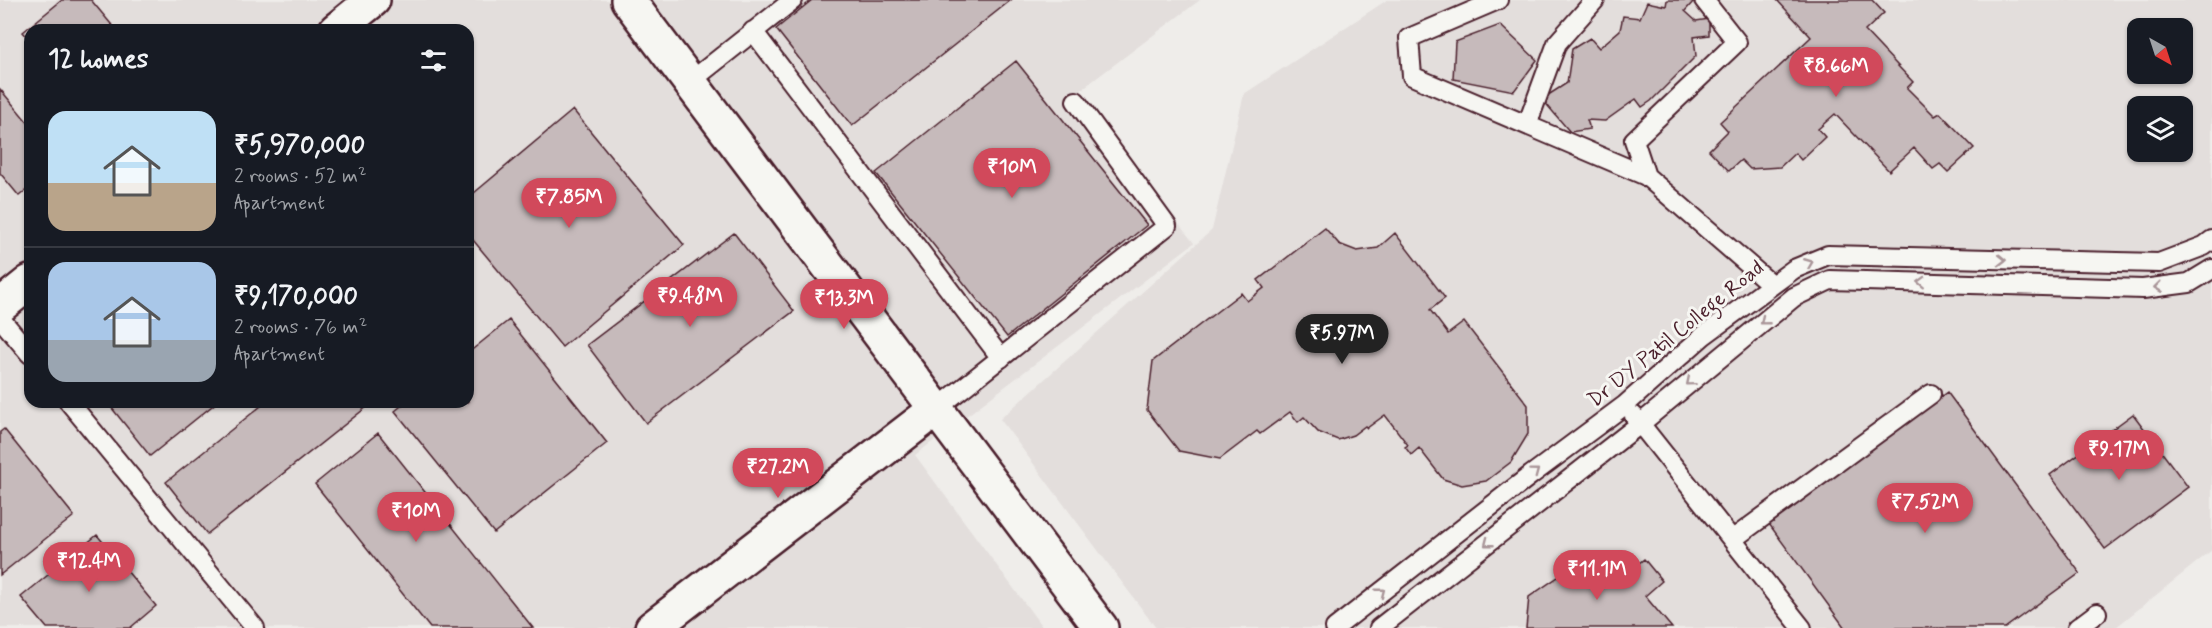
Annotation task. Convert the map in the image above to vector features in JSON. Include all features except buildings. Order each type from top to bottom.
[{"type":"street","points":[[343,24],[373,0]]},
{"type":"street","points":[[628,0],[1101,628]]},
{"type":"street","points":[[0,306],[24,287]]},
{"type":"street","points":[[652,628],[935,410]]},
{"type":"lane","points":[[691,81],[793,0]]},
{"type":"lane","points":[[1498,0],[1408,38],[1412,76],[1646,176],[1766,290]]},
{"type":"lane","points":[[1527,125],[1557,43],[1595,0]]},
{"type":"lane","points":[[1646,176],[1634,140],[1737,42],[1704,0]]},
{"type":"lane","points":[[753,31],[1001,358]]},
{"type":"lane","points":[[935,410],[1167,226],[1076,101]]},
{"type":"lane","name":"Dr DY Patil College Road","points":[[1335,628],[1531,475],[1625,405],[1703,336],[1794,269],[1828,255],[2159,263],[2204,246],[2212,240]]},
{"type":"lane","points":[[1379,628],[1640,424],[1794,297],[1830,280],[2143,289],[2189,284],[2212,268]]},
{"type":"lane","points":[[0,318],[24,347]]},
{"type":"lane","points":[[1733,539],[1931,394]]},
{"type":"lane","points":[[1625,405],[1802,628]]},
{"type":"lane","points":[[74,408],[255,628]]},
{"type":"lane","points":[[2077,628],[2097,613]]},
{"type":"shaded area","points":[[0,0],[1200,0],[1074,95],[1194,243],[915,455],[1043,628],[0,628]]},
{"type":"shaded area","points":[[1387,0],[2212,0],[2212,550],[2115,628],[1156,628],[1000,419],[1212,230],[1244,94]]}]
